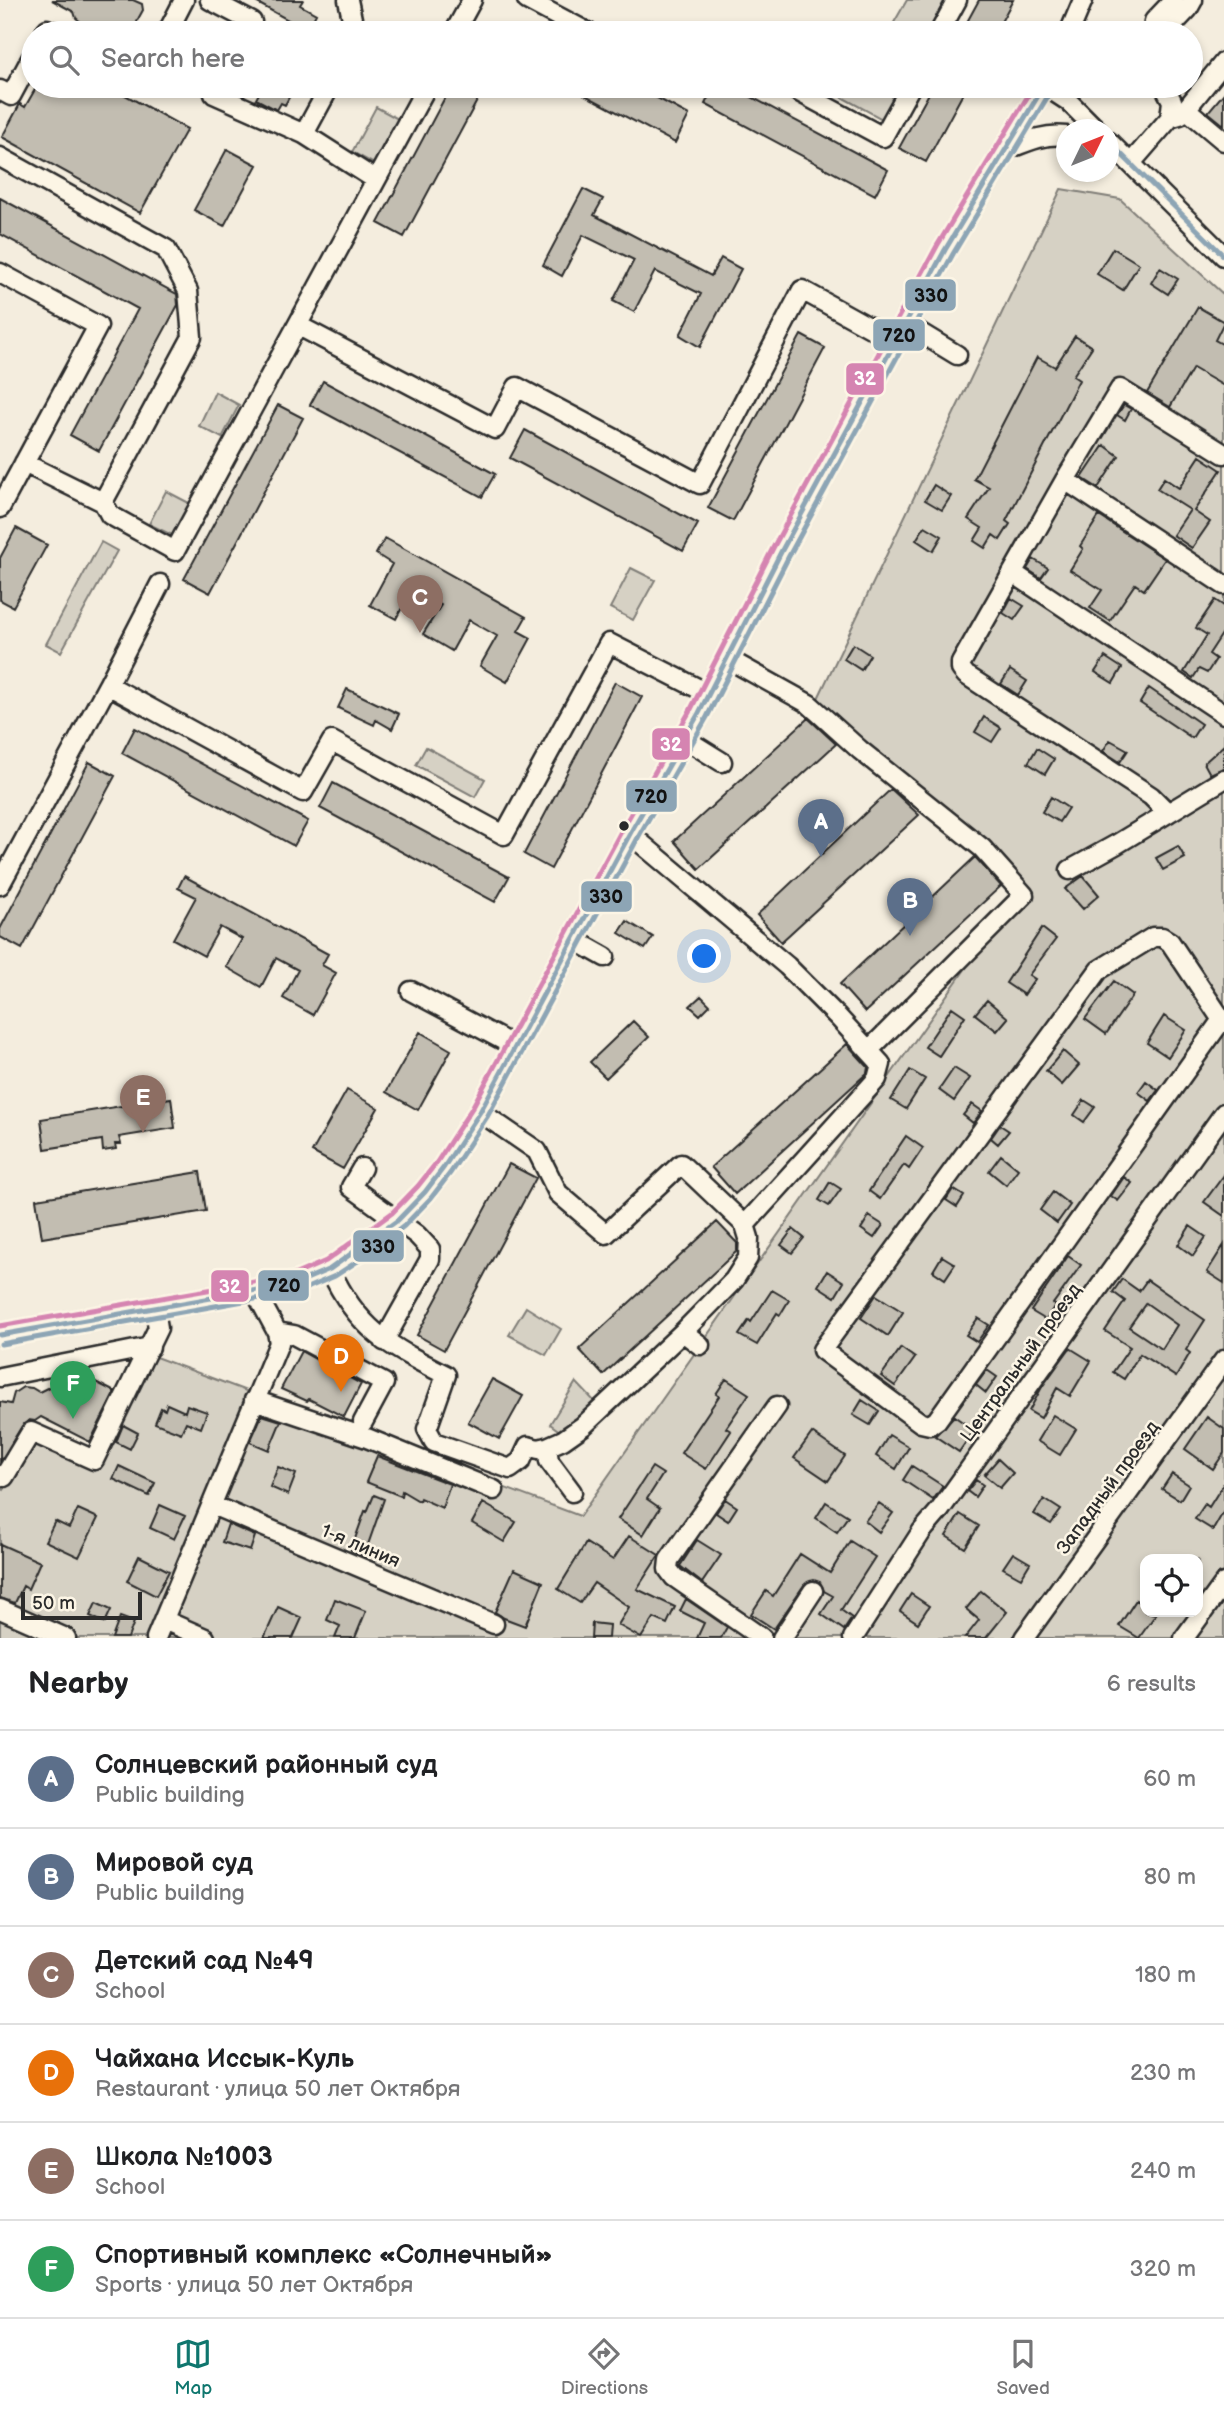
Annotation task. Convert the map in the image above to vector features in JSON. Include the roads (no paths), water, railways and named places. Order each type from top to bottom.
[{"type":"street","points":[[173,21],[184,0]]},
{"type":"street","points":[[211,0],[250,21]]},
{"type":"street","points":[[348,0],[352,21]]},
{"type":"street","points":[[461,21],[472,0]]},
{"type":"street","points":[[527,0],[566,21]]},
{"type":"street","points":[[946,21],[957,0]]},
{"type":"street","points":[[1074,21],[1083,0]]},
{"type":"street","points":[[1154,21],[1174,0]]},
{"type":"street","points":[[1176,21],[1193,0]]},
{"type":"street","points":[[1203,88],[1224,62]]},
{"type":"street","points":[[0,90],[11,96],[21,77]]},
{"type":"street","points":[[223,98],[304,134],[376,180]]},
{"type":"street","points":[[304,134],[324,98]]},
{"type":"street","points":[[24,463],[103,502],[110,515],[175,551],[420,98]]},
{"type":"street","points":[[811,98],[884,137],[905,98]]},
{"type":"street","points":[[0,1335],[297,1283],[330,1269],[362,1248],[398,1220],[425,1192],[480,1112],[728,659],[781,552],[945,250],[1037,98]]},
{"type":"street","points":[[1063,98],[1086,119]]},
{"type":"street","points":[[1170,98],[1170,118]]},
{"type":"street","points":[[1119,149],[1170,118],[1180,115],[1195,98]]},
{"type":"street","points":[[1186,109],[1224,141]]},
{"type":"street","points":[[1006,150],[1030,140],[1056,134]]},
{"type":"street","points":[[1119,154],[1224,256]]},
{"type":"street","points":[[0,157],[166,249],[188,291],[192,337],[103,502]]},
{"type":"street","points":[[0,273],[98,326],[0,508]]},
{"type":"street","points":[[299,326],[495,429],[517,387],[700,484],[802,290],[896,342]]},
{"type":"street","points":[[906,324],[957,355]]},
{"type":"street","points":[[1168,813],[1151,796],[966,675],[961,669],[961,663],[1120,389],[1224,454]]},
{"type":"street","points":[[1065,480],[1224,585]]},
{"type":"street","points":[[1013,573],[1224,714]]},
{"type":"street","points":[[0,884],[160,584]]},
{"type":"street","points":[[107,685],[303,792],[332,741],[504,835],[609,643],[709,694]]},
{"type":"street","points":[[728,659],[809,704],[860,750],[982,848],[1024,895],[869,1050]]},
{"type":"street","points":[[685,738],[722,762]]},
{"type":"street","points":[[1070,870],[1224,779]]},
{"type":"street","points":[[630,834],[741,938],[787,966],[881,1064],[877,1079],[745,1225]]},
{"type":"street","points":[[1153,937],[1162,937],[1170,942],[1223,1022],[937,1420],[930,1425],[921,1423],[822,1350],[1099,970],[1153,937]]},
{"type":"street","points":[[573,939],[605,957]]},
{"type":"street","points":[[411,991],[516,1047]]},
{"type":"street","points":[[330,1269],[344,1298],[367,1327],[407,1356],[446,1375],[427,1429],[434,1442],[510,1469],[521,1461],[528,1446],[538,1449],[547,1447],[583,1426],[683,1332],[734,1280],[748,1258],[750,1238],[745,1225],[681,1164],[606,1234],[558,1193],[537,1150],[480,1112]]},
{"type":"street","name":"Центральный проезд","points":[[853,1638],[922,1531],[940,1510],[1224,1112]]},
{"type":"street","points":[[362,1168],[351,1187],[398,1220],[430,1249],[430,1259],[384,1341]]},
{"type":"street","points":[[156,1638],[279,1343],[277,1332],[255,1291]]},
{"type":"street","points":[[0,1475],[4,1477],[31,1432],[94,1460],[150,1348],[158,1328],[155,1309]]},
{"type":"street","points":[[277,1332],[294,1335],[384,1382],[363,1422]]},
{"type":"street","points":[[683,1332],[700,1345]]},
{"type":"street","points":[[0,1377],[150,1348]]},
{"type":"street","name":"Западный проезд","points":[[1024,1638],[1224,1360]]},
{"type":"street","points":[[254,1400],[367,1438],[494,1489]]},
{"type":"street","points":[[762,1638],[674,1577],[668,1569],[669,1560],[777,1406]]},
{"type":"street","points":[[547,1447],[549,1461],[572,1492]]},
{"type":"street","name":"1-я линия","points":[[212,1505],[494,1624]]},
{"type":"street","points":[[1184,1638],[1224,1583]]},
{"type":"street","points":[[782,1638],[813,1591]]},
{"type":"street","points":[[0,1609],[66,1638]]},
{"type":"street","points":[[164,1620],[205,1638]]},
{"type":"place","name":"Детский сад №49","points":[[420,633]]},
{"type":"place","name":"Солнцевский районный суд","points":[[821,857]]},
{"type":"place","name":"Мировой суд","points":[[910,936]]},
{"type":"place","name":"Школа №1003","points":[[143,1133]]},
{"type":"place","name":"Чайхана Иссык-Куль","points":[[341,1392]]},
{"type":"place","name":"Спортивный комплекс «Солнечный»","points":[[73,1419]]}]
